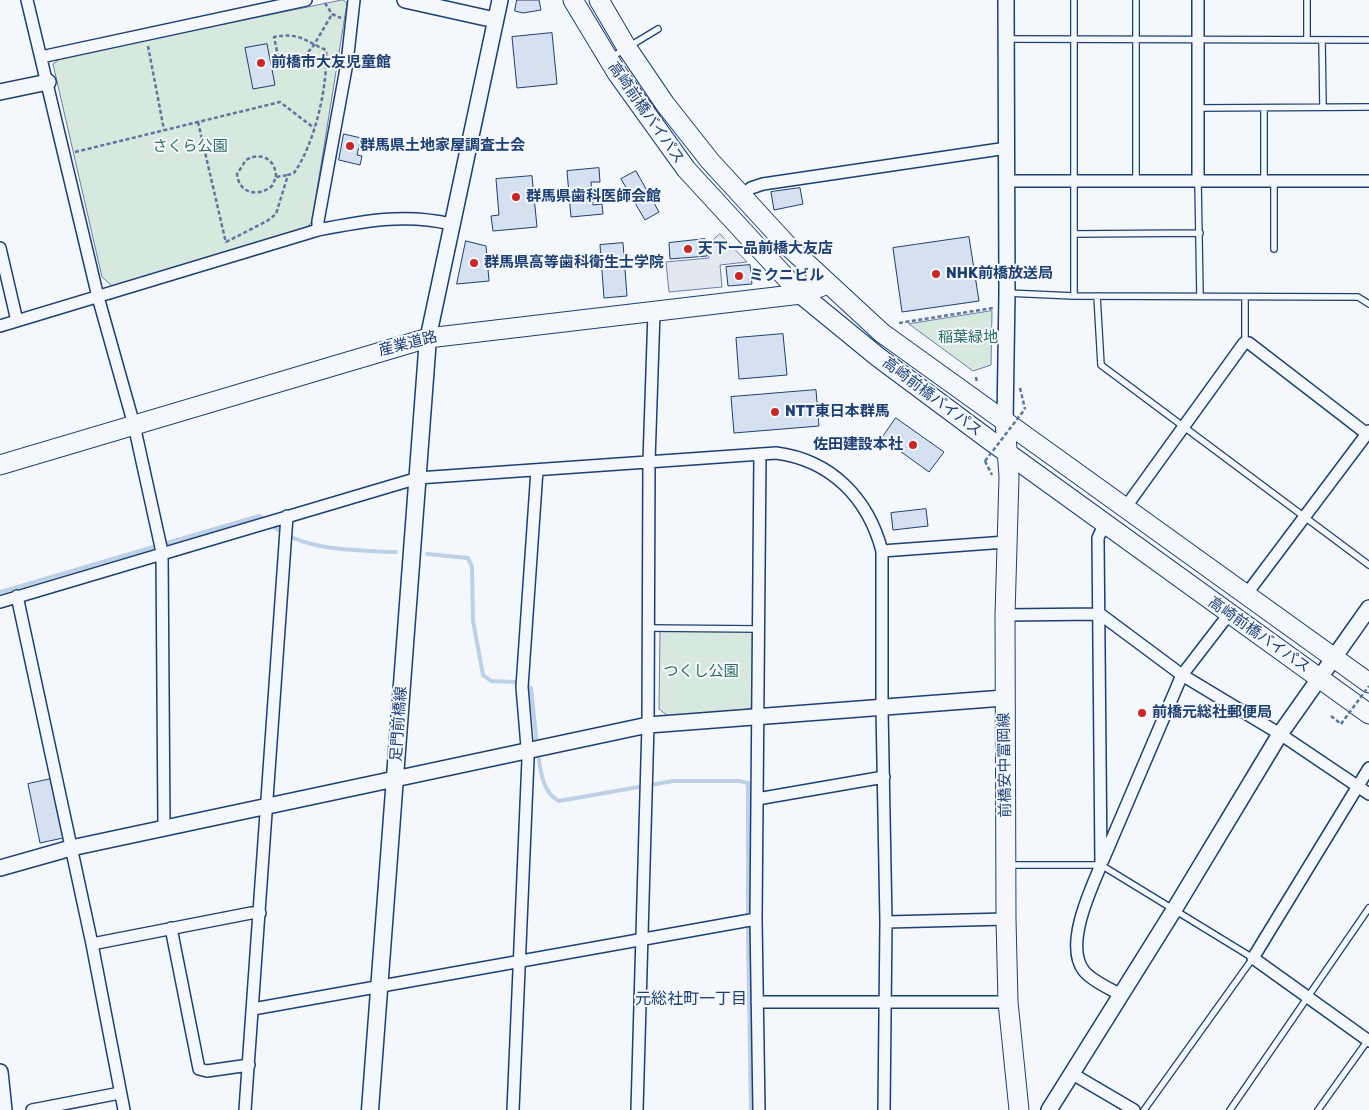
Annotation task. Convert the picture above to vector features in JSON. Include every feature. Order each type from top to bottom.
[{"type":"main road","name":"高崎前橋バイパス","points":[[572,0],[608,60],[686,169],[801,294],[878,358],[1104,525],[1369,714]]},
{"type":"main road","name":"高崎前橋バイパス","points":[[599,0],[627,48],[665,104],[741,196],[828,284],[882,333],[1369,685]]},
{"type":"main road","name":"産業道路","points":[[0,465],[428,338],[801,294],[828,284]]},
{"type":"main road","name":"足門前橋線","points":[[370,1110],[428,338]]},
{"type":"main road","name":"前橋安中富岡線","points":[[1005,421],[1009,493],[1006,542],[1004,698],[1006,919],[1008,1002],[1019,1110]]},
{"type":"street","points":[[27,0],[98,297],[134,425],[162,552],[164,827]]},
{"type":"street","points":[[41,57],[306,0]]},
{"type":"street","points":[[318,230],[318,221],[347,63],[354,0]]},
{"type":"street","points":[[405,0],[495,20]]},
{"type":"street","points":[[428,338],[500,0]]},
{"type":"street","points":[[1005,421],[1008,39],[1006,0]]},
{"type":"street","points":[[1198,0],[1198,181]]},
{"type":"street","points":[[0,92],[48,82]]},
{"type":"street","points":[[741,196],[752,188],[763,184],[1007,148]]},
{"type":"street","points":[[1007,181],[1369,181]]},
{"type":"street","points":[[0,326],[318,230],[361,221],[398,217],[451,224]]},
{"type":"street","points":[[0,248],[17,321]]},
{"type":"street","points":[[637,1110],[648,725],[649,461],[654,312]]},
{"type":"street","points":[[1125,508],[1239,347],[1249,343],[1368,432],[1245,596]]},
{"type":"street","points":[[759,1110],[756,918],[760,454]]},
{"type":"street","points":[[0,602],[162,552],[418,478],[760,454],[790,454],[820,465],[849,487],[866,510],[876,529],[882,551],[882,708],[886,922],[884,1110]]},
{"type":"street","points":[[513,1110],[528,751],[521,691],[537,470]]},
{"type":"street","points":[[245,1110],[254,1009],[287,516]]},
{"type":"street","points":[[1100,865],[1100,614],[1098,538],[1104,525]]},
{"type":"street","points":[[882,551],[1006,542]]},
{"type":"street","points":[[17,596],[92,944],[124,1110]]},
{"type":"street","points":[[1049,1110],[1119,994],[1174,910],[1280,734],[1369,608]]},
{"type":"street","points":[[1005,615],[1100,614],[1182,676],[1280,734],[1369,794]]},
{"type":"street","points":[[1119,994],[1083,970],[1076,941],[1087,898],[1182,676],[1229,614]]},
{"type":"street","points":[[0,868],[71,848],[164,827],[648,725],[1004,698]]},
{"type":"street","points":[[1369,768],[1253,958],[1369,1040]]},
{"type":"street","points":[[757,799],[884,777]]},
{"type":"street","points":[[92,944],[251,913],[260,913]]},
{"type":"street","points":[[254,1009],[756,918]]},
{"type":"street","points":[[886,922],[1006,919]]},
{"type":"street","points":[[171,928],[199,1069],[202,1071],[249,1065]]},
{"type":"street","points":[[757,1002],[884,1000],[1008,1002]]},
{"type":"street","points":[[0,1072],[4,1110]]},
{"type":"street","points":[[1072,1073],[1134,1110]]},
{"type":"street","points":[[32,1110],[120,1093]]},
{"type":"lane","points":[[1074,0],[1074,296]]},
{"type":"lane","points":[[1136,0],[1136,182]]},
{"type":"lane","points":[[1307,0],[1307,39]]},
{"type":"lane","points":[[608,60],[658,29]]},
{"type":"lane","points":[[1008,39],[1369,40]]},
{"type":"lane","points":[[1322,40],[1323,107]]},
{"type":"lane","points":[[1198,108],[1369,107]]},
{"type":"lane","points":[[1264,108],[1274,248]]},
{"type":"lane","points":[[1198,181],[1200,296]]},
{"type":"lane","points":[[1074,234],[1200,233]]},
{"type":"lane","points":[[1007,293],[1074,296],[1358,296],[1369,304]]},
{"type":"lane","points":[[1097,296],[1100,365],[1369,565]]},
{"type":"lane","points":[[1245,297],[1245,343]]},
{"type":"lane","points":[[648,628],[758,629]]},
{"type":"lane","points":[[1006,865],[1100,865],[1253,958],[1144,1110]]},
{"type":"lane","points":[[1230,1110],[1369,908]]},
{"type":"lane","points":[[1318,1110],[1369,1040]]},
{"type":"path","points":[[325,3],[332,14],[338,18],[346,18]]},
{"type":"path","points":[[276,177],[294,173],[299,166],[314,128],[322,98],[327,63],[326,50],[314,45],[306,39],[290,34],[274,37],[279,61],[304,56],[314,45],[332,14]]},
{"type":"path","points":[[147,41],[164,130]]},
{"type":"path","points":[[74,152],[280,102],[314,128]]},
{"type":"path","points":[[198,122],[228,252]]},
{"type":"path","points":[[260,157],[270,160],[274,164],[276,177],[272,186],[267,190],[253,193],[240,186],[238,174],[246,160],[260,157]]},
{"type":"path","points":[[226,242],[267,221],[276,214],[288,175]]},
{"type":"path","points":[[899,323],[995,308]]},
{"type":"path","points":[[996,481],[984,461],[1025,409],[1020,387]]},
{"type":"path","points":[[1331,716],[1341,724],[1369,685]]},
{"type":"green space","name":"さくら公園","points":[[343,0],[347,3],[312,221],[307,228],[113,287],[102,277],[53,64],[61,58]]},
{"type":"green space","name":"稲葉緑地","points":[[992,311],[991,365],[973,371],[909,324]]},
{"type":"green space","name":"つくし公園","points":[[751,630],[757,636],[755,702],[750,709],[668,716],[659,709],[660,631]]},
{"type":"shaded area","points":[[720,234],[747,262],[720,265],[722,287],[669,292],[666,262],[709,258],[708,245]]},
{"type":"building","points":[[517,0],[539,0],[541,10],[523,13],[515,11]]},
{"type":"building","points":[[552,33],[557,84],[517,88],[512,37]]},
{"type":"building","points":[[267,44],[275,85],[253,89],[245,48]]},
{"type":"building","name":"群馬県土地家屋調査士会","points":[[344,134],[361,138],[357,155],[362,156],[360,165],[339,160]]},
{"type":"building","points":[[599,168],[600,182],[591,182],[593,205],[602,204],[603,214],[571,217],[567,171]]},
{"type":"building","points":[[636,171],[659,212],[645,220],[621,179]]},
{"type":"building","name":"群馬県歯科医師会館","points":[[532,176],[537,227],[493,231],[491,216],[499,215],[496,179]]},
{"type":"building","points":[[800,188],[803,204],[774,210],[771,192]]},
{"type":"building","name":"NHK前橋放送局","points":[[969,237],[979,301],[902,312],[893,248]]},
{"type":"building","name":"天下一品前橋大友店","points":[[705,239],[707,256],[670,259],[669,243]]},
{"type":"building","name":"群馬県高等歯科衛生士学院","points":[[466,241],[486,246],[489,281],[457,284]]},
{"type":"building","points":[[623,243],[627,296],[604,298],[600,245]]},
{"type":"building","name":"ミクニビル","points":[[750,265],[752,284],[728,286],[726,267]]},
{"type":"building","points":[[783,334],[787,375],[739,379],[736,338]]},
{"type":"building","name":"NTT東日本群馬","points":[[816,390],[819,426],[734,433],[731,397]]},
{"type":"building","name":"佐田建設本社","points":[[896,418],[944,452],[929,472],[882,438]]},
{"type":"building","points":[[926,509],[928,526],[893,530],[891,513]]},
{"type":"building","points":[[51,779],[63,838],[40,843],[28,784]]},
{"type":"waterway","points":[[0,592],[259,516],[265,520]]},
{"type":"waterway","points":[[271,525],[285,534],[315,545],[347,550],[396,552]]},
{"type":"waterway","points":[[427,554],[468,558],[472,567],[473,621],[483,675],[491,681],[514,682],[531,688],[537,745]]},
{"type":"waterway","points":[[538,752],[545,786],[553,797],[559,801],[673,781],[739,781],[748,783],[751,1110]]},
{"type":"place","name":"前橋市大友児童館","points":[[261,63]]},
{"type":"place","name":"群馬県土地家屋調査士会","points":[[350,146]]},
{"type":"place","name":"群馬県歯科医師会館","points":[[516,197]]},
{"type":"place","name":"天下一品前橋大友店","points":[[688,249]]},
{"type":"place","name":"群馬県高等歯科衛生士学院","points":[[474,263]]},
{"type":"place","name":"NHK前橋放送局","points":[[936,274]]},
{"type":"place","name":"ミクニビル","points":[[739,276]]},
{"type":"place","name":"NTT東日本群馬","points":[[775,412]]},
{"type":"place","name":"佐田建設本社","points":[[913,445]]},
{"type":"place","name":"前橋元総社郵便局","points":[[1142,713]]},
{"type":"district","name":"元総社町一丁目","points":[[691,999]]}]
